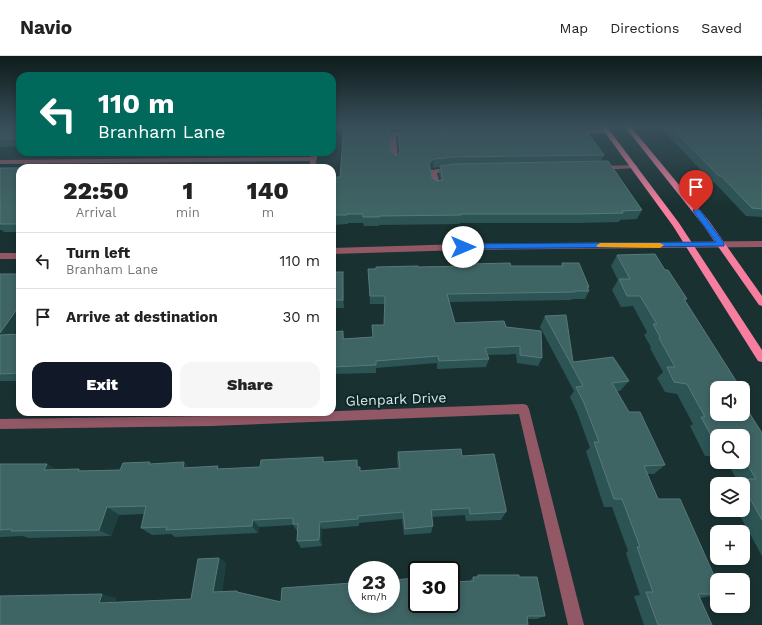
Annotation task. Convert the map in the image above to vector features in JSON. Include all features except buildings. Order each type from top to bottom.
[{"type":"main road","points":[[625,154],[676,225],[762,358]]},
{"type":"main road","points":[[650,154],[706,223],[762,303]]},
{"type":"street","points":[[394,154],[395,161]]},
{"type":"street","points":[[0,162],[314,156]]},
{"type":"street","points":[[592,168],[635,167]]},
{"type":"street","points":[[437,187],[433,171],[461,168]]},
{"type":"street","points":[[336,251],[463,247],[762,244]]},
{"type":"street","points":[[0,256],[16,256]]},
{"type":"street","name":"Glenpark Drive","points":[[0,424],[211,421],[523,409],[576,625]]},
{"type":"slow traffic","points":[[600,246],[660,245]]},
{"type":"route","points":[[463,247],[721,244],[696,211]]}]
